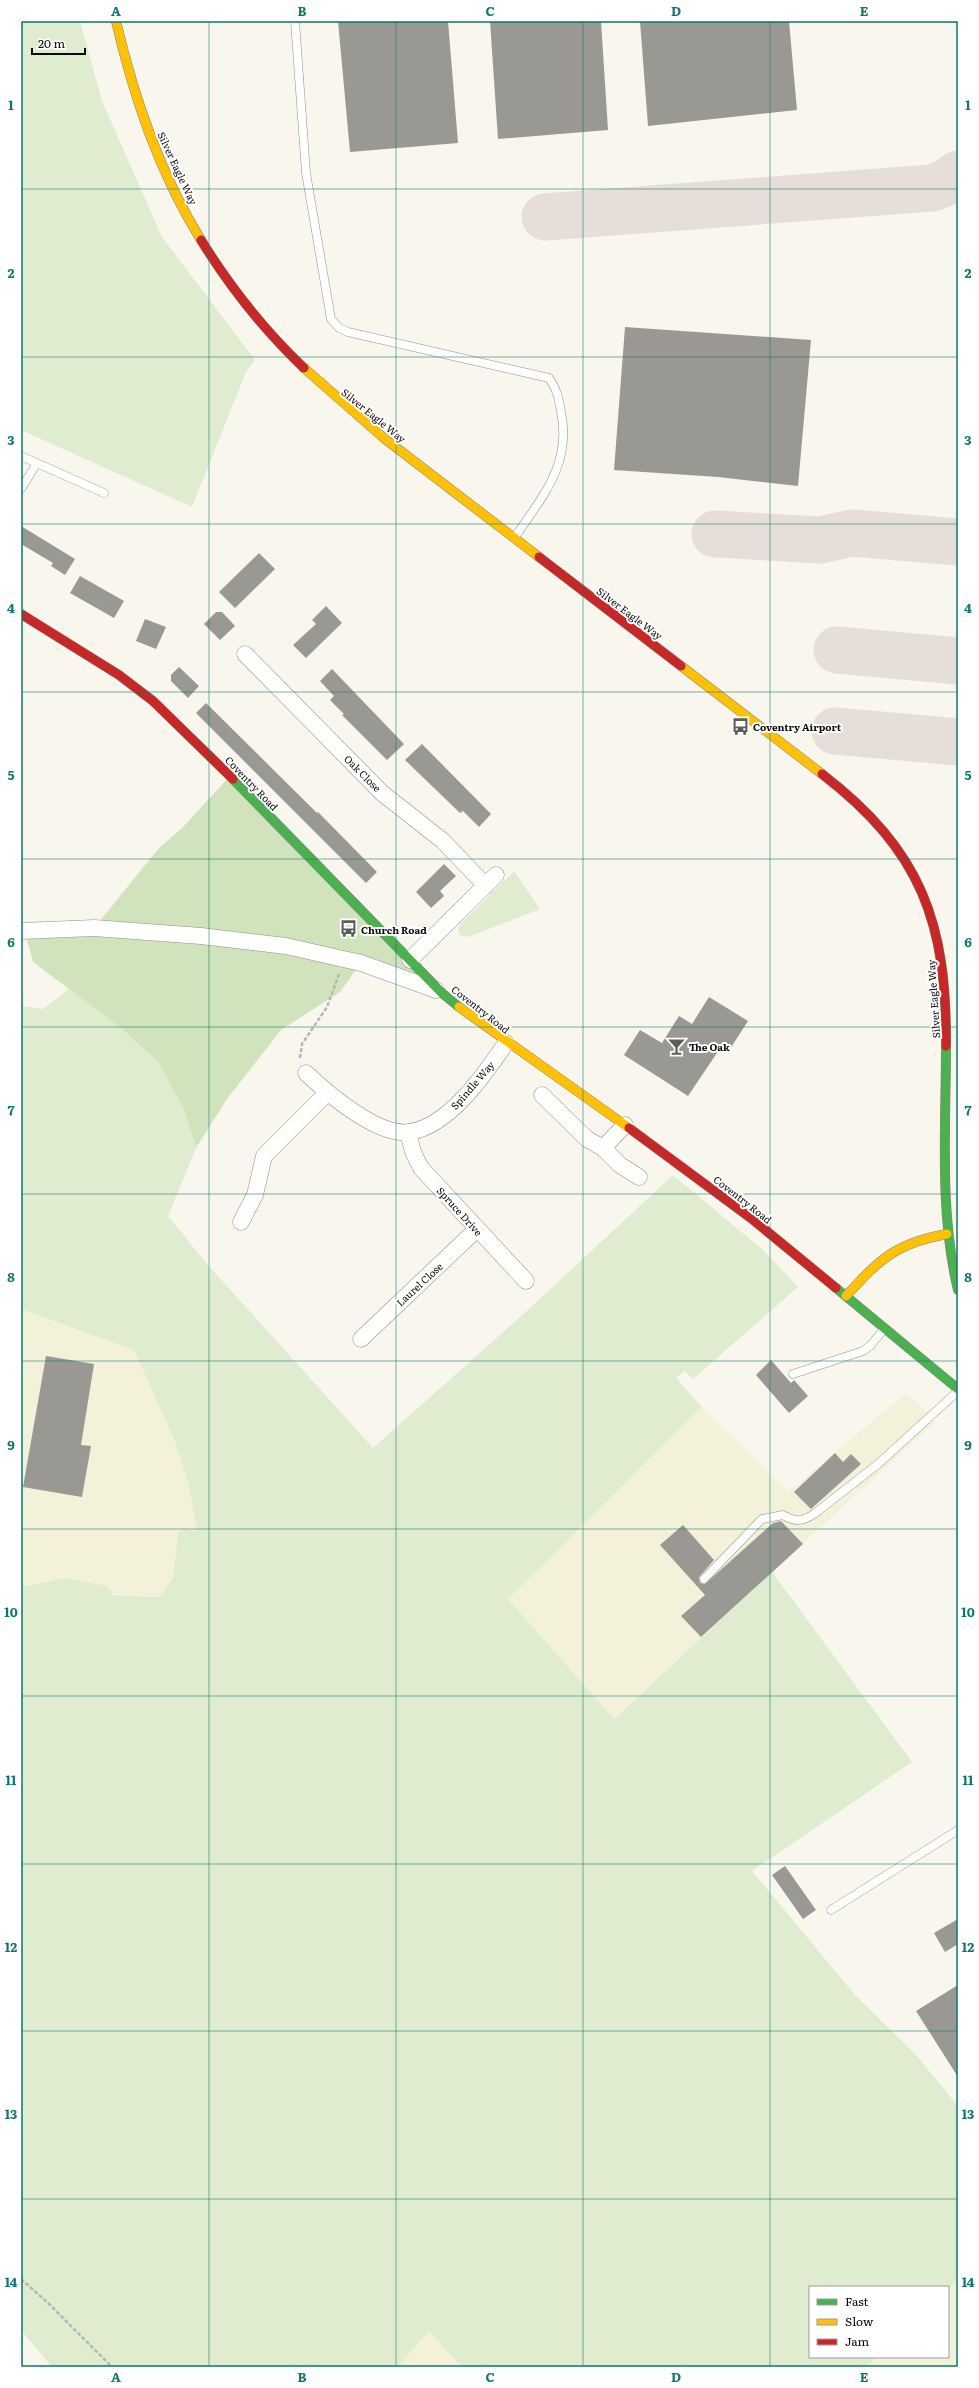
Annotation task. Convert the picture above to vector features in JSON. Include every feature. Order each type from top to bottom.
[{"type":"street","name":"Silver Eagle Way","points":[[116,21],[136,102],[159,158],[180,202],[205,245],[240,296],[270,334],[347,409],[844,791],[869,814],[902,855],[915,875],[932,914],[938,936],[945,981],[947,1234],[958,1290]]},
{"type":"street","name":"Coventry Road","points":[[21,614],[119,675],[154,701],[230,776],[442,993],[506,1043],[625,1124],[746,1214],[958,1390]]},
{"type":"street","name":"Oak Close","points":[[245,654],[382,793],[491,880],[410,960]]},
{"type":"street","points":[[21,931],[94,928],[201,936],[286,946],[344,959],[391,972],[442,993]]},
{"type":"street","name":"Spindle Way","points":[[306,1074],[327,1093],[379,1126],[408,1132],[428,1126],[447,1113],[486,1072],[506,1043]]},
{"type":"street","points":[[241,1222],[256,1195],[264,1156],[327,1093]]},
{"type":"street","points":[[542,1095],[588,1139],[603,1148],[620,1165],[639,1177]]},
{"type":"street","points":[[603,1148],[625,1124]]},
{"type":"street","name":"Spruce Drive","points":[[408,1132],[413,1152],[421,1168],[476,1229],[526,1280]]},
{"type":"street","name":"Laurel Close","points":[[360,1339],[476,1229]]},
{"type":"street","points":[[846,1296],[890,1252],[908,1242],[947,1234]]},
{"type":"lane","points":[[295,21],[306,173],[331,319],[339,328],[348,332],[549,378],[556,387],[564,429],[563,453],[552,482],[514,538]]},
{"type":"lane","points":[[21,456],[104,493]]},
{"type":"lane","points":[[21,489],[37,463]]},
{"type":"lane","points":[[793,1374],[863,1351],[871,1345],[884,1328]]},
{"type":"lane","points":[[704,1579],[762,1519],[783,1515],[792,1520],[803,1521],[814,1514],[878,1464],[958,1390]]},
{"type":"lane","points":[[831,1910],[958,1830]]},
{"type":"path","points":[[306,1074],[301,1066],[299,1054],[302,1044],[327,1007],[344,959]]},
{"type":"path","points":[[21,2279],[48,2303],[112,2367]]},
{"type":"shaded area","points":[[21,1309],[134,1349],[174,1439],[189,1485],[197,1531],[182,1529],[178,1533],[173,1578],[159,1597],[21,1587]]},
{"type":"shaded area","points":[[906,1393],[936,1421],[613,1719],[508,1599],[702,1407],[788,1492]]},
{"type":"shaded area","points":[[958,2279],[958,2367],[865,2367],[876,2358],[949,2358],[949,2288]]},
{"type":"shaded area","points":[[429,2330],[462,2367],[397,2367]]},
{"type":"green space","points":[[21,21],[80,21],[102,101],[162,237],[255,360],[246,372],[192,507],[21,430]]},
{"type":"green space","points":[[230,776],[442,993],[361,963],[340,992],[281,1030],[227,1099],[196,1148],[184,1109],[158,1062],[121,1028],[33,962],[27,940],[27,930],[94,928],[159,848],[182,828]]},
{"type":"green space","points":[[514,871],[540,909],[468,937],[460,935],[458,929],[461,924]]},
{"type":"green space","points":[[69,989],[121,1028],[158,1062],[184,1109],[196,1148],[168,1216],[207,1264],[373,1448],[529,1309],[673,1175],[763,1250],[798,1287],[693,1379],[685,1371],[676,1378],[702,1407],[508,1599],[614,1719],[772,1572],[912,1762],[752,1871],[855,1995],[916,2055],[958,2106],[958,2279],[949,2288],[949,2286],[809,2286],[809,2358],[876,2358],[865,2367],[462,2367],[429,2331],[397,2367],[52,2367],[21,2330],[21,1587],[66,1578],[107,1586],[113,1595],[159,1597],[173,1578],[178,1533],[182,1529],[197,1531],[189,1485],[174,1439],[134,1350],[21,1309],[21,1006],[43,1009]]},
{"type":"building","points":[[338,21],[448,21],[458,143],[350,152]]},
{"type":"building","points":[[490,21],[601,21],[608,130],[498,139]]},
{"type":"building","points":[[640,21],[789,21],[797,110],[648,126]]},
{"type":"building","points":[[625,327],[811,340],[798,486],[718,477],[614,470]]},
{"type":"building","points":[[21,526],[75,559],[65,575],[51,566],[53,563],[21,544]]},
{"type":"building","points":[[259,553],[275,569],[235,608],[219,592]]},
{"type":"building","points":[[80,576],[124,601],[114,618],[70,593]]},
{"type":"building","points":[[326,606],[342,623],[306,658],[293,645],[316,624],[312,620]]},
{"type":"building","points":[[216,612],[222,612],[235,626],[220,640],[204,624]]},
{"type":"building","points":[[145,619],[166,627],[156,649],[136,641]]},
{"type":"building","points":[[179,667],[199,686],[188,698],[171,681],[171,675]]},
{"type":"building","points":[[332,669],[404,744],[387,760],[342,715],[344,714],[330,700],[334,696],[320,681]]},
{"type":"building","points":[[206,703],[317,813],[318,812],[377,872],[366,883],[196,713]]},
{"type":"building","points":[[422,744],[491,814],[479,827],[463,811],[460,813],[405,760]]},
{"type":"building","points":[[444,864],[456,876],[440,891],[444,896],[431,908],[416,892]]},
{"type":"building","name":"The Oak","points":[[709,997],[748,1021],[730,1049],[723,1044],[688,1096],[624,1055],[640,1030],[662,1043],[679,1016],[692,1024]]},
{"type":"building","points":[[46,1356],[94,1364],[81,1445],[91,1446],[82,1497],[23,1487]]},
{"type":"building","points":[[771,1360],[791,1383],[794,1380],[808,1396],[789,1413],[756,1375]]},
{"type":"building","points":[[835,1453],[843,1462],[851,1454],[861,1464],[811,1509],[794,1492]]},
{"type":"building","points":[[781,1521],[803,1544],[701,1637],[681,1616],[705,1595],[660,1545],[683,1525],[714,1560],[699,1577],[700,1583],[705,1584],[773,1523]]},
{"type":"building","points":[[785,1866],[816,1910],[803,1919],[772,1875]]},
{"type":"building","points":[[958,1919],[958,1944],[945,1952],[934,1933]]},
{"type":"building","points":[[958,1985],[958,2077],[916,2011]]},
{"type":"taxiway","points":[[545,217],[932,188],[945,183],[958,174]]},
{"type":"taxiway","points":[[715,534],[820,540],[852,533],[958,542]]},
{"type":"taxiway","points":[[837,650],[958,661]]},
{"type":"taxiway","points":[[835,731],[958,742]]},
{"type":"traffic: fast","points":[[233,779],[442,993],[459,1007]]},
{"type":"traffic: fast","points":[[946,1046],[946,1199],[948,1230],[958,1290]]},
{"type":"traffic: fast","points":[[836,1288],[958,1389]]},
{"type":"traffic: slow","points":[[116,21],[131,78],[160,161],[186,214],[201,240]]},
{"type":"traffic: slow","points":[[304,368],[385,439],[539,557]]},
{"type":"traffic: slow","points":[[681,666],[822,774]]},
{"type":"traffic: slow","points":[[459,1007],[629,1128]]},
{"type":"traffic: slow","points":[[846,1296],[879,1262],[890,1254],[914,1242],[947,1234]]},
{"type":"traffic: jam","points":[[201,240],[248,307],[275,339],[304,368]]},
{"type":"traffic: jam","points":[[539,557],[681,666]]},
{"type":"traffic: jam","points":[[21,614],[119,675],[153,701],[233,779]]},
{"type":"traffic: jam","points":[[822,774],[856,803],[884,832],[905,861],[922,893],[934,926],[941,962],[945,1002],[946,1046]]},
{"type":"traffic: jam","points":[[629,1128],[752,1219],[836,1288]]},
{"type":"place","name":"Coventry Airport","points":[[740,726]]},
{"type":"place","name":"Church Road","points":[[348,929]]},
{"type":"place","name":"The Oak","points":[[676,1046]]}]
